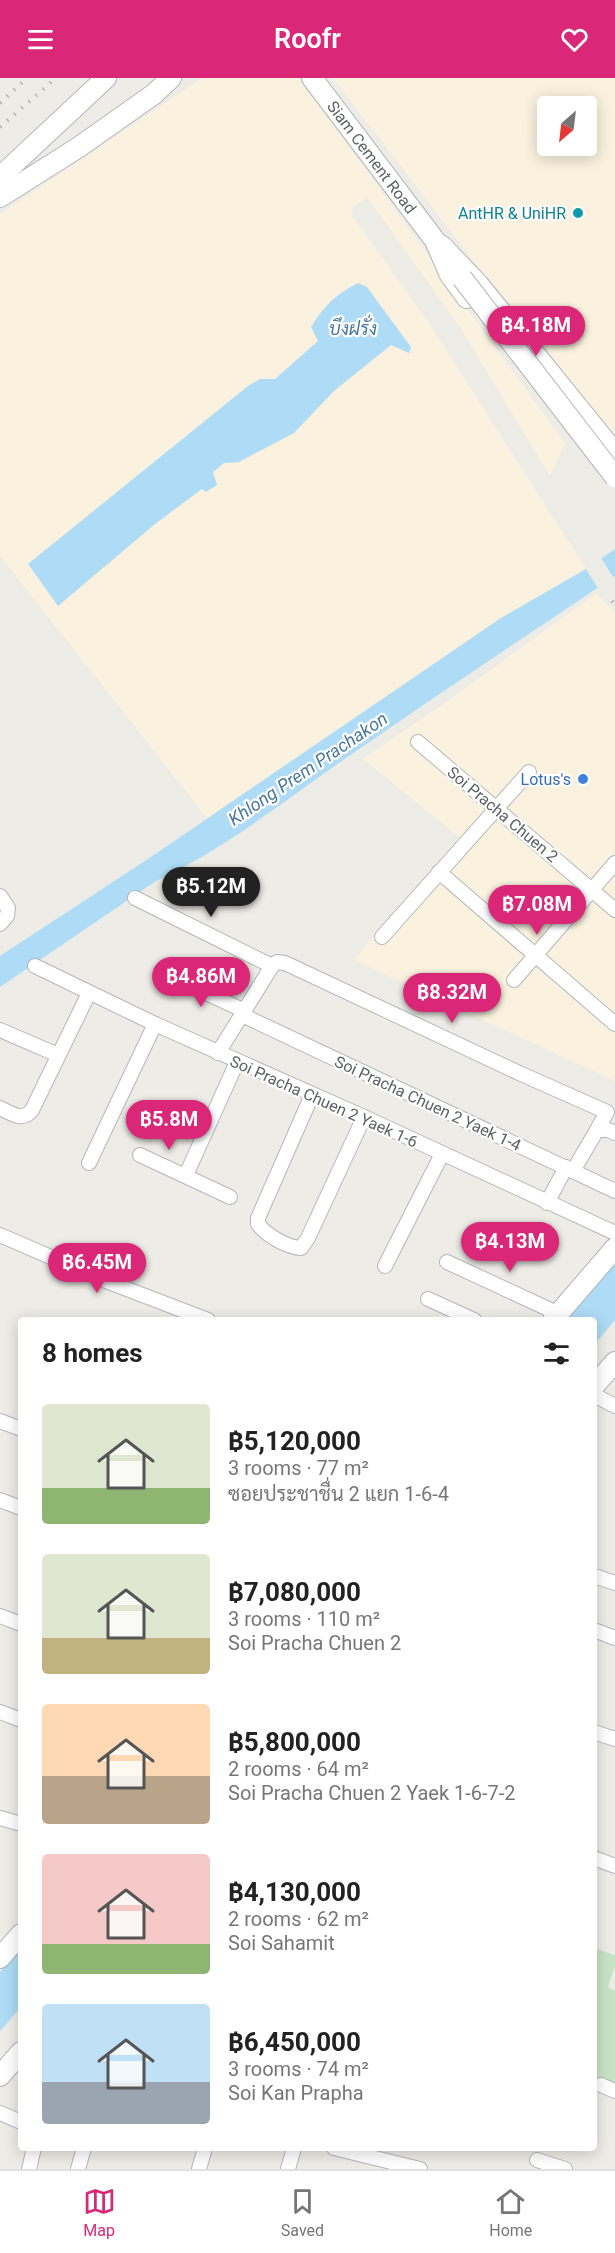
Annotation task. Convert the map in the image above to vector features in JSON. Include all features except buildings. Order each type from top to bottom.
[{"type":"street","points":[[0,177],[106,78]]},
{"type":"street","points":[[0,197],[79,147],[154,94],[171,78]]},
{"type":"street","name":"Siam Cement Road","points":[[312,78],[462,278],[610,468]]},
{"type":"street","points":[[58,124],[61,141],[69,147],[79,147]]},
{"type":"street","name":"Siam Cement Road","points":[[434,239],[457,285],[610,468]]},
{"type":"street","name":"Soi Pracha Chuen 2","points":[[418,742],[615,910]]},
{"type":"street","points":[[382,937],[529,772]]},
{"type":"street","points":[[514,980],[615,863]]},
{"type":"street","points":[[439,872],[615,1024]]},
{"type":"street","points":[[0,896],[8,908],[7,916],[0,924]]},
{"type":"street","points":[[135,898],[272,966]]},
{"type":"street","points":[[218,1053],[272,966],[278,962],[285,963],[607,1112],[547,1203]]},
{"type":"street","name":"Soi Pracha Chuen 2 Yaek 1-6","points":[[35,966],[237,1062],[364,1117],[615,1233]]},
{"type":"street","name":"Soi Pracha Chuen 2 Yaek 1-4","points":[[171,977],[615,1191]]},
{"type":"street","points":[[0,1108],[21,1118],[28,1116],[88,993]]},
{"type":"street","points":[[89,1163],[155,1024]]},
{"type":"street","points":[[0,1030],[58,1055]]},
{"type":"street","points":[[186,1175],[237,1062]]},
{"type":"street","points":[[312,1095],[258,1218],[260,1227],[292,1247],[301,1248],[305,1243],[364,1117]]},
{"type":"street","points":[[597,1130],[608,1130],[615,1133]]},
{"type":"street","points":[[385,1266],[442,1154]]},
{"type":"street","points":[[140,1155],[230,1197]]},
{"type":"street","points":[[0,1235],[106,1281],[200,1317]]},
{"type":"street","points":[[447,1262],[556,1317],[615,1248]]},
{"type":"street","points":[[428,1299],[467,1317]]},
{"type":"street","points":[[597,1383],[614,1365]]},
{"type":"street","points":[[597,1397],[615,1406]]},
{"type":"street","points":[[0,1421],[18,1428]]},
{"type":"street","points":[[0,1500],[18,1507]]},
{"type":"street","points":[[597,1577],[615,1583]]},
{"type":"street","points":[[2,1621],[18,1624]]},
{"type":"street","points":[[597,1630],[615,1638]]},
{"type":"street","points":[[0,1712],[18,1719]]},
{"type":"street","points":[[597,1733],[615,1739]]},
{"type":"street","points":[[0,1818],[18,1823]]},
{"type":"street","points":[[597,1859],[615,1866]]},
{"type":"street","points":[[1,1956],[18,1937]]},
{"type":"street","points":[[0,2076],[18,2059]]},
{"type":"street","points":[[601,2085],[615,2091]]},
{"type":"street","points":[[0,2113],[18,2120]]},
{"type":"street","points":[[28,2169],[33,2151]]},
{"type":"street","points":[[78,2169],[83,2151]]},
{"type":"street","points":[[199,2169],[203,2151]]},
{"type":"street","points":[[288,2169],[293,2151]]},
{"type":"street","points":[[346,2151],[420,2169]]},
{"type":"street","points":[[535,2159],[565,2169]]},
{"type":"shaded area","points":[[202,78],[299,78],[565,443],[550,476],[461,329],[367,197],[354,206],[351,214],[429,323],[586,569],[501,618],[207,818],[0,556],[0,214]]},
{"type":"shaded area","points":[[333,78],[615,78],[615,436],[611,439],[547,349],[469,255]]},
{"type":"shaded area","points":[[597,593],[615,613],[615,1081],[354,960],[459,837],[363,759]]},
{"type":"green space","points":[[597,1949],[615,1955],[615,1966],[608,1987],[615,1991],[615,2087],[597,2081]]},
{"type":"water","name":"บึงฝรั่ง","points":[[358,283],[367,287],[411,347],[409,353],[391,345],[334,391],[294,433],[239,462],[224,463],[213,472],[217,485],[206,492],[202,489],[155,524],[58,606],[28,564],[248,386],[260,379],[275,379],[318,341],[311,327],[326,307],[337,296]]},
{"type":"water","name":"Khlong Prem Prachakon","points":[[615,549],[615,576],[343,760],[252,825],[181,869],[156,881],[0,987],[0,956],[151,857],[501,618],[586,569]]},
{"type":"water","points":[[615,1262],[615,1320],[597,1341],[597,1317],[568,1317]]},
{"type":"water","points":[[18,1951],[18,2010],[0,2031],[0,1972]]},
{"type":"pier","points":[[601,558],[615,580],[599,590],[586,569]]},
{"type":"railway","points":[[0,103],[27,78]]},
{"type":"railway","points":[[0,127],[56,78]]},
{"type":"railway","points":[[612,601],[615,605]]},
{"type":"place","name":"AntHR & UniHR","points":[[578,213]]},
{"type":"place","name":"Lotus's","points":[[583,779]]}]
